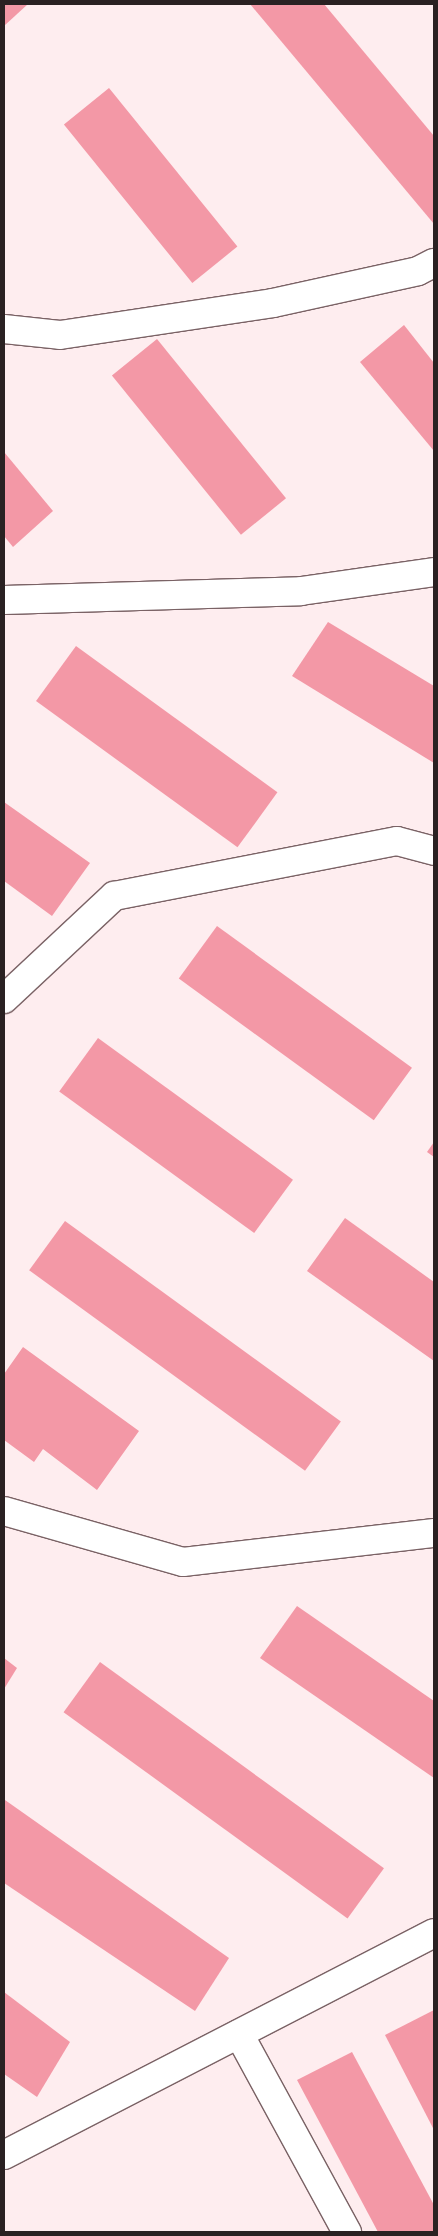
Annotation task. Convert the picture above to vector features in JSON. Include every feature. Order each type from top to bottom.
[{"type":"street","points":[[4,329],[60,335],[263,305],[418,270],[434,263]]},
{"type":"street","points":[[4,600],[301,591],[434,572]]},
{"type":"street","points":[[4,999],[114,896],[397,841],[434,851]]},
{"type":"street","points":[[4,1511],[183,1562],[434,1533]]},
{"type":"street","points":[[4,2155],[434,1933]]},
{"type":"street","points":[[239,2034],[347,2232]]},
{"type":"building","points":[[4,4],[28,4],[4,26]]},
{"type":"building","points":[[250,4],[324,4],[434,136],[434,224]]},
{"type":"building","points":[[109,88],[237,247],[192,283],[64,125]]},
{"type":"building","points":[[404,325],[434,363],[434,451],[360,362]]},
{"type":"building","points":[[157,339],[286,498],[241,535],[112,376]]},
{"type":"building","points":[[4,452],[53,511],[13,547],[4,536]]},
{"type":"building","points":[[328,622],[434,686],[434,763],[292,676]]},
{"type":"building","points":[[76,646],[277,792],[237,847],[36,701]]},
{"type":"building","points":[[4,802],[90,863],[52,916],[4,881]]},
{"type":"building","points":[[217,926],[412,1068],[374,1120],[179,979]]},
{"type":"building","points":[[98,1038],[293,1180],[254,1233],[59,1091]]},
{"type":"building","points":[[434,1142],[434,1157],[427,1152]]},
{"type":"building","points":[[345,1218],[434,1282],[434,1361],[307,1271]]},
{"type":"building","points":[[65,1221],[341,1421],[305,1471],[29,1270]]},
{"type":"building","points":[[23,1347],[139,1431],[97,1490],[43,1449],[34,1462],[4,1440],[4,1374]]},
{"type":"building","points":[[297,1606],[434,1701],[434,1778],[260,1658]]},
{"type":"building","points":[[4,1658],[17,1668],[4,1689]]},
{"type":"building","points":[[100,1662],[384,1868],[348,1918],[64,1712]]},
{"type":"building","points":[[5,1800],[229,1958],[195,2011],[4,1883]]},
{"type":"building","points":[[4,1992],[70,2042],[37,2097],[4,2074]]},
{"type":"building","points":[[434,2010],[434,2130],[385,2035]]},
{"type":"building","points":[[352,2052],[434,2205],[434,2232],[378,2232],[297,2080]]}]
